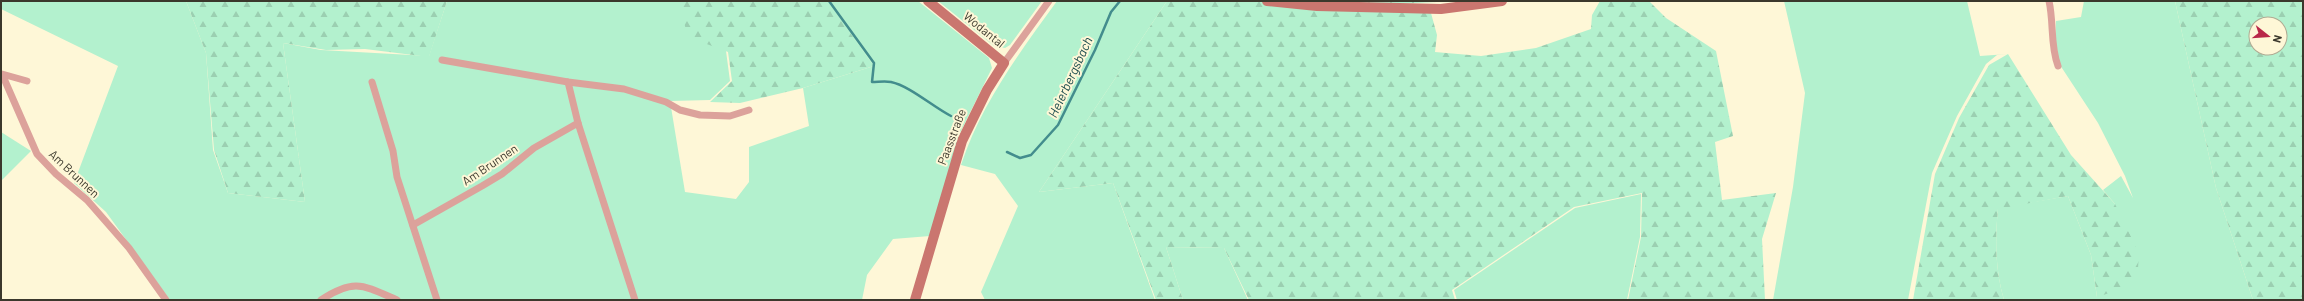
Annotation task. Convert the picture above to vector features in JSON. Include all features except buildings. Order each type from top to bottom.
[{"type":"street","name":"Wodantal","points":[[928,1],[1004,63]]},
{"type":"street","name":"Paasstraße","points":[[916,300],[962,141],[987,90],[1004,63],[1049,1]]},
{"type":"street","points":[[1267,1],[1333,7],[1442,9],[1502,1]]},
{"type":"street","points":[[2049,1],[2053,18],[2052,51],[2058,66]]},
{"type":"street","points":[[442,60],[568,82],[624,89],[666,102],[680,110],[700,115],[730,116],[749,110]]},
{"type":"street","name":"Am Brunnen","points":[[27,81],[2,74],[37,154],[56,174],[87,200],[129,248],[166,300]]},
{"type":"street","points":[[372,82],[393,151],[397,177],[437,300]]},
{"type":"street","points":[[568,82],[578,123],[635,300]]},
{"type":"street","name":"Am Brunnen","points":[[413,225],[495,178],[534,148],[578,123]]},
{"type":"street","points":[[321,300],[339,288],[355,286],[371,289],[397,300]]},
{"type":"green space","points":[[1,1],[186,1],[206,53],[213,150],[228,193],[305,202],[283,43],[321,50],[429,56],[447,1],[678,1],[726,51],[730,81],[710,100],[670,101],[685,192],[736,199],[749,182],[749,147],[809,126],[803,88],[874,66],[826,1],[918,1],[989,58],[992,68],[959,135],[930,236],[893,239],[867,275],[862,300],[170,300],[106,212],[74,183],[118,66],[1,9]]},
{"type":"green space","points":[[186,1],[447,1],[429,57],[365,49],[326,50],[283,43],[305,202],[228,193],[214,150],[206,53]]},
{"type":"green space","points":[[678,1],[827,1],[874,66],[803,88],[740,103],[710,102],[732,81],[728,52],[688,37]]},
{"type":"green space","points":[[938,1],[1042,1],[1010,45],[1005,48],[994,46]]},
{"type":"green space","points":[[1057,1],[1167,1],[1039,192],[1113,183],[1155,300],[985,300],[981,292],[1018,206],[995,174],[961,165],[969,143],[990,100],[1016,59]]},
{"type":"green space","points":[[1167,1],[1258,1],[1319,10],[1431,13],[1437,35],[1435,52],[1481,56],[1536,48],[1591,29],[1592,15],[1600,1],[1649,1],[1666,18],[1716,51],[1733,136],[1715,142],[1722,200],[1776,193],[1762,239],[1765,300],[1628,300],[1641,237],[1642,193],[1574,207],[1452,290],[1455,300],[1249,300],[1224,248],[1166,247],[1183,300],[1156,300],[1113,183],[1039,192]]},
{"type":"green space","points":[[1292,1],[1458,1],[1352,6]]},
{"type":"green space","points":[[1784,1],[1967,1],[1980,56],[2008,54],[1997,55],[1986,64],[1957,116],[1932,173],[1908,300],[1773,300],[1793,187],[1805,93]]},
{"type":"green space","points":[[2084,1],[2175,1],[2216,188],[2253,300],[2004,300],[1996,254],[1998,208],[2068,196],[2091,255],[2097,297],[2115,204],[2103,190],[2121,176],[2133,198],[2125,176],[2098,123],[2060,65],[2055,51],[2056,21],[2081,17]]},
{"type":"green space","points":[[2175,1],[2303,1],[2303,300],[2253,300],[2216,188]]},
{"type":"green space","points":[[2008,54],[2071,155],[2115,204],[2139,253],[2137,284],[2097,297],[2091,255],[2068,196],[1998,209],[1996,254],[2004,300],[1913,300],[1935,174],[1959,118],[1989,65]]},
{"type":"green space","points":[[1,132],[31,151],[1,181]]},
{"type":"green space","points":[[1641,194],[1640,237],[1627,300],[1457,300],[1454,290],[1575,208]]},
{"type":"green space","points":[[1166,247],[1224,248],[1248,300],[1183,300]]},
{"type":"waterway","name":"Heierbergsbach","points":[[829,1],[874,63],[872,82],[891,82],[898,84],[914,92],[951,116]]},
{"type":"waterway","name":"Heierbergsbach","points":[[1007,152],[1020,158],[1031,155],[1058,125],[1095,50],[1111,12],[1120,1]]}]
